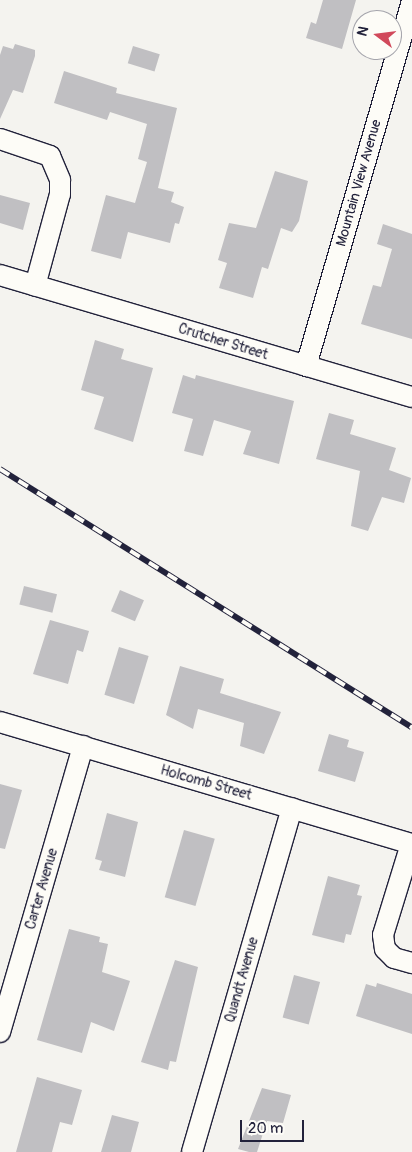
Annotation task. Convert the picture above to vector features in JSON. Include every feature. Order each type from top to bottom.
[{"type":"street","name":"Mountain View Avenue","points":[[306,366],[412,0]]},
{"type":"street","points":[[0,139],[40,150],[50,156],[59,173],[60,194],[35,286]]},
{"type":"street","name":"Crutcher Street","points":[[0,275],[412,398]]},
{"type":"street","name":"Holcomb Street","points":[[0,722],[412,844]]},
{"type":"street","name":"Carter Avenue","points":[[0,1032],[83,746]]},
{"type":"street","name":"Quandt Avenue","points":[[192,1152],[292,808]]},
{"type":"street","points":[[412,844],[383,935],[385,949],[394,958],[412,963]]},
{"type":"building","points":[[323,0],[356,0],[342,49],[306,38],[311,22],[316,24]]},
{"type":"building","points":[[15,44],[35,50],[35,56],[23,93],[13,90],[0,119],[0,55],[3,46],[13,49]]},
{"type":"building","points":[[133,46],[160,54],[155,71],[128,63]]},
{"type":"building","points":[[64,71],[117,88],[116,93],[177,108],[158,188],[174,192],[171,202],[184,207],[179,224],[175,223],[170,243],[128,232],[121,259],[91,251],[106,195],[135,203],[147,162],[138,159],[147,124],[110,112],[107,120],[54,103]]},
{"type":"building","points":[[275,171],[308,181],[299,221],[292,232],[281,228],[268,269],[262,267],[253,298],[219,288],[227,263],[218,260],[229,223],[256,228]]},
{"type":"building","points":[[0,195],[30,203],[23,230],[0,223]]},
{"type":"building","points":[[383,224],[412,234],[412,339],[361,324],[373,285],[381,287],[392,249],[377,244]]},
{"type":"building","points":[[95,340],[124,349],[121,359],[153,368],[133,442],[94,429],[104,397],[81,390]]},
{"type":"building","points":[[183,375],[195,379],[196,375],[294,401],[279,464],[243,454],[251,431],[214,420],[203,456],[184,451],[193,419],[172,413]]},
{"type":"building","points":[[329,413],[354,420],[350,434],[396,448],[389,470],[411,478],[404,503],[382,497],[368,531],[351,526],[360,471],[316,459]]},
{"type":"building","points":[[24,586],[57,594],[52,613],[19,604]]},
{"type":"building","points":[[120,590],[144,600],[135,621],[111,611]]},
{"type":"building","points":[[50,620],[89,631],[83,652],[77,650],[68,684],[33,674]]},
{"type":"building","points":[[119,647],[149,656],[134,704],[104,695]]},
{"type":"building","points":[[180,666],[224,679],[220,693],[281,712],[264,754],[240,746],[244,723],[198,709],[193,729],[166,715]]},
{"type":"building","points":[[329,734],[349,740],[347,747],[364,752],[355,782],[318,771]]},
{"type":"building","points":[[0,784],[22,790],[5,849],[0,848]]},
{"type":"building","points":[[107,813],[138,822],[125,877],[99,870],[102,861],[95,859]]},
{"type":"building","points":[[184,830],[215,839],[195,906],[165,897]]},
{"type":"building","points":[[328,876],[360,885],[357,895],[362,896],[351,935],[346,934],[344,943],[312,935]]},
{"type":"building","points":[[69,929],[100,937],[99,942],[108,944],[102,972],[130,981],[114,1031],[91,1022],[82,1053],[37,1040]]},
{"type":"building","points":[[175,960],[198,967],[176,1062],[170,1061],[168,1070],[141,1062]]},
{"type":"building","points":[[294,975],[320,982],[309,1024],[283,1018]]},
{"type":"building","points":[[377,983],[412,994],[412,1034],[356,1016],[366,984],[376,987]]},
{"type":"building","points":[[37,1077],[82,1090],[72,1125],[60,1122],[52,1152],[16,1152]]},
{"type":"building","points":[[262,1088],[291,1095],[283,1123],[267,1121],[257,1152],[238,1149]]},
{"type":"building","points":[[112,1115],[139,1122],[131,1152],[101,1152]]},
{"type":"railway","points":[[0,469],[412,727]]}]
